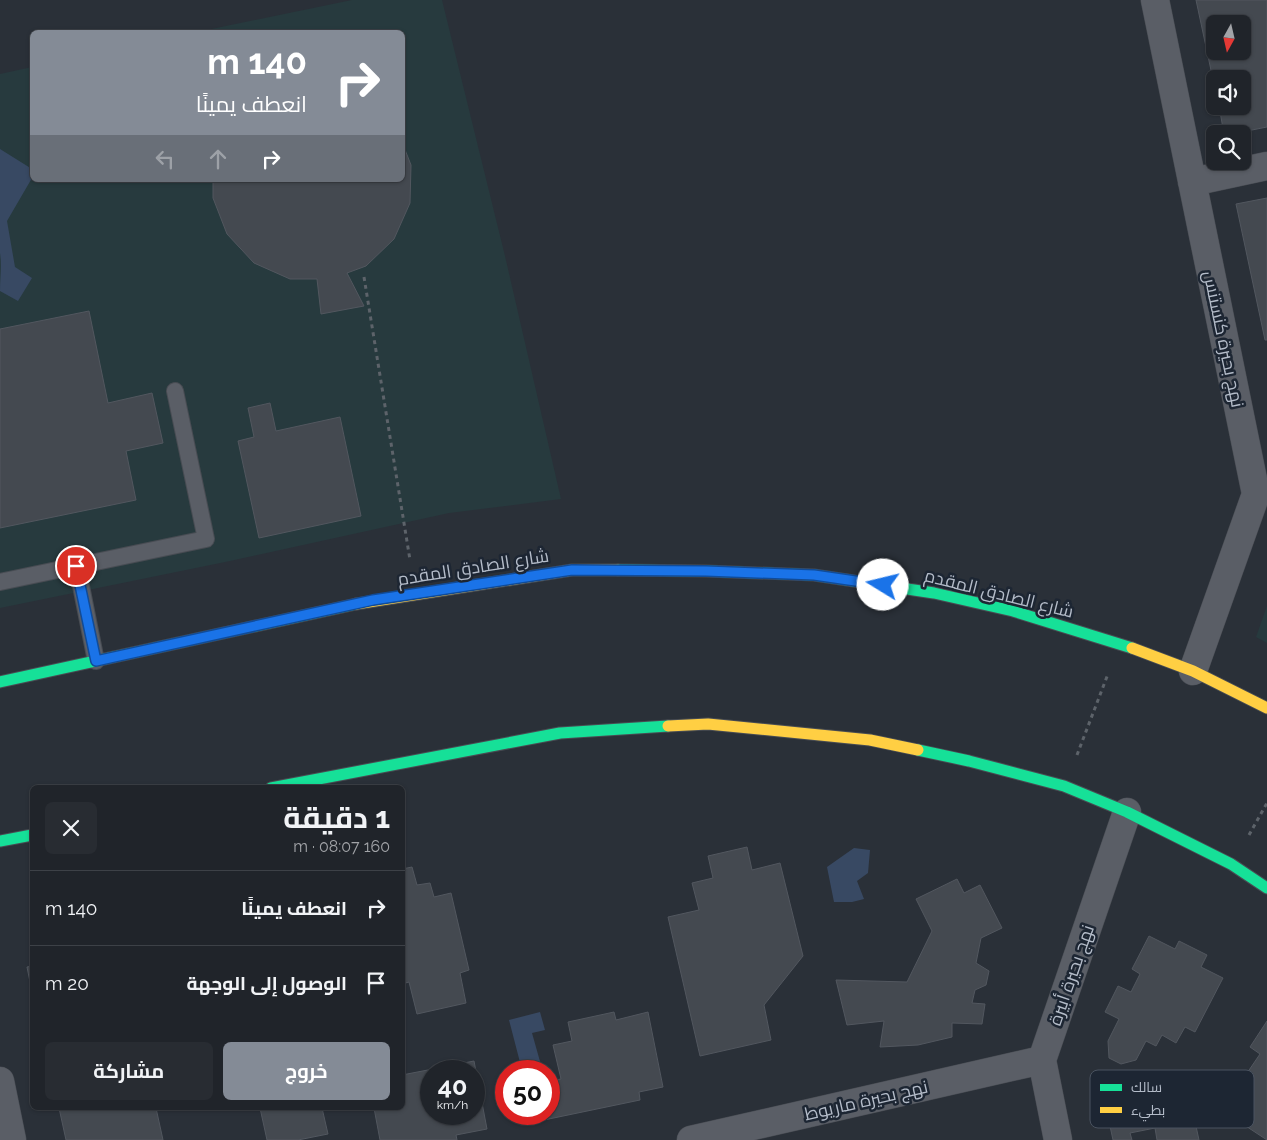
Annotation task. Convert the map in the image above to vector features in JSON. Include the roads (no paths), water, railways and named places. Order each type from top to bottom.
[{"type":"main road","name":"شارع الصادق المقدم","points":[[0,682],[373,600],[415,593],[572,570],[706,571],[814,575],[934,593],[1013,611],[1121,644],[1193,671],[1267,708]]},
{"type":"main road","points":[[287,785],[560,733],[708,724],[870,740],[969,761],[1064,786],[1127,812],[1232,864],[1267,888]]},
{"type":"main road","points":[[0,841],[30,835]]},
{"type":"street","name":"نهج بحيرة كنستنس","points":[[1155,0],[1192,182],[1262,493],[1193,671]]},
{"type":"street","points":[[1192,182],[1267,166]]},
{"type":"street","name":"نهج بحيرة أبيرة","points":[[1042,1060],[1127,812]]},
{"type":"street","points":[[1042,1060],[1058,1140]]},
{"type":"street","name":"نهج بحيرة ماريوط","points":[[690,1140],[1042,1060]]},
{"type":"street","points":[[0,1081],[12,1140]]},
{"type":"lane","points":[[0,582],[206,539],[175,391]]},
{"type":"lane","points":[[76,566],[96,661]]},
{"type":"water","points":[[0,149],[30,168],[30,181],[7,221],[15,267],[32,278],[18,301],[0,291]]},
{"type":"water","points":[[854,848],[870,850],[868,873],[857,881],[864,899],[852,902],[834,902],[827,867]]},
{"type":"water","points":[[540,1012],[545,1030],[532,1033],[540,1060],[519,1060],[509,1020]]}]
